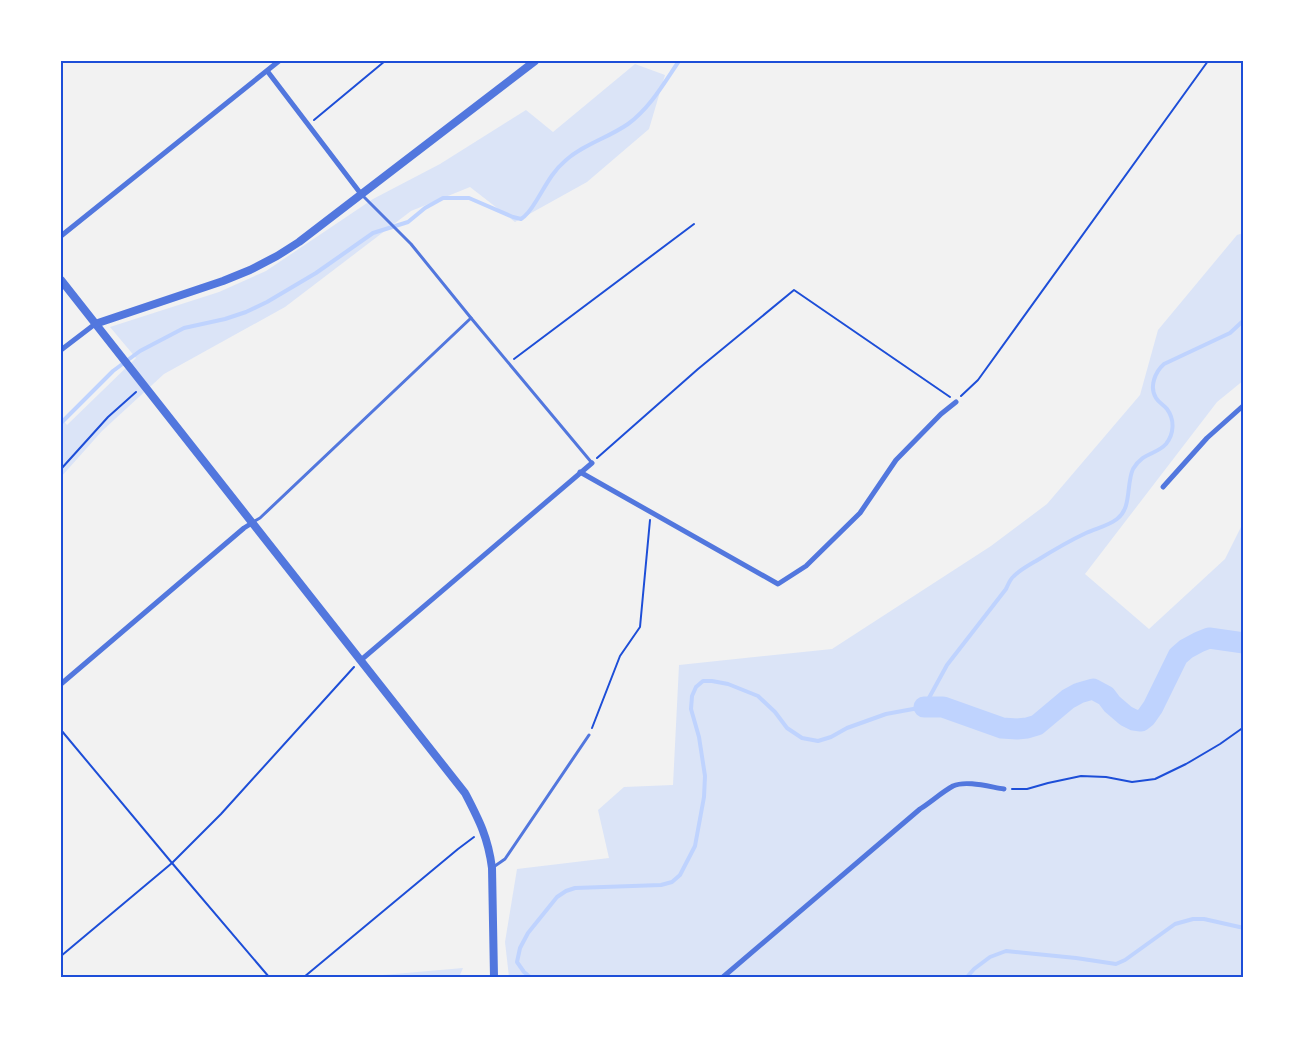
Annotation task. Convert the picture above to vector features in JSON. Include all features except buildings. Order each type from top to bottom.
[{"type":"street","points":[[61,236],[280,61]]},
{"type":"street","points":[[61,350],[96,324],[223,281],[250,270],[276,256],[298,242],[535,61]]},
{"type":"street","points":[[268,72],[361,194]]},
{"type":"street","points":[[61,280],[465,793],[484,830],[490,851],[494,977]]},
{"type":"street","points":[[580,472],[778,584],[806,566],[860,513],[896,460],[941,414],[956,402]]},
{"type":"street","points":[[1162,486],[1207,438],[1244,405]]},
{"type":"street","points":[[361,660],[592,462]]},
{"type":"street","points":[[61,684],[252,523]]},
{"type":"street","points":[[723,977],[920,810],[954,786],[964,784],[982,785],[1004,789]]},
{"type":"lane","points":[[361,194],[412,244],[471,318],[592,462]]},
{"type":"lane","points":[[252,523],[471,318]]},
{"type":"lane","points":[[492,868],[505,859],[589,735]]},
{"type":"path","points":[[308,125],[385,61]]},
{"type":"path","points":[[592,462],[794,290],[956,402],[978,380],[1208,61]]},
{"type":"path","points":[[509,363],[694,224]]},
{"type":"path","points":[[61,469],[108,416],[144,385]]},
{"type":"path","points":[[589,735],[620,656],[640,627],[651,512]]},
{"type":"path","points":[[61,956],[172,862],[227,807],[361,660]]},
{"type":"path","points":[[1004,789],[1027,789],[1081,776],[1106,777],[1132,782],[1155,779],[1186,764],[1244,727]]},
{"type":"path","points":[[61,730],[270,977]]},
{"type":"path","points":[[304,977],[458,848],[484,830]]},
{"type":"shaded area","points":[[635,64],[665,75],[649,129],[587,182],[515,222],[470,187],[411,211],[285,307],[164,374],[102,431],[61,477],[61,418],[67,425],[136,358],[110,327],[219,292],[266,271],[373,199],[440,164],[526,110],[553,132]]},
{"type":"shaded area","points":[[1244,233],[1244,380],[1217,402],[1085,574],[1149,629],[1225,559],[1244,521],[1244,977],[509,977],[505,942],[517,869],[609,858],[598,810],[624,787],[673,785],[679,665],[832,649],[991,546],[1047,504],[1140,395],[1158,330],[1237,235]]},
{"type":"shaded area","points":[[463,968],[459,977],[360,977]]},
{"type":"waterway","points":[[61,423],[113,371],[140,351],[184,328],[225,319],[267,302],[316,273],[373,233],[408,222],[425,208],[443,198],[469,198],[521,219],[531,210],[557,169],[579,150],[620,129],[636,118],[656,95],[679,61]]},
{"type":"waterway","points":[[530,977],[517,962],[520,948],[528,933],[557,897],[575,888],[661,885],[672,882],[680,875],[695,846],[704,797],[705,776],[699,737],[691,709],[692,696],[696,687],[703,681],[712,681],[728,684],[758,696],[775,712],[787,728],[802,738],[818,741],[886,714],[924,707],[947,665],[1006,589],[1013,577],[1073,539],[1110,523],[1122,514],[1127,502],[1133,469],[1141,459],[1162,448],[1169,440],[1172,431],[1170,413],[1156,398],[1153,389],[1154,380],[1161,367],[1230,333],[1244,320]]},
{"type":"waterway","points":[[924,707],[943,707],[1002,728],[1027,728],[1037,725],[1068,699],[1093,689],[1106,696],[1126,716],[1141,721],[1153,707],[1178,656],[1186,649],[1209,638],[1244,643]]},
{"type":"waterway","points":[[967,977],[990,957],[1006,951],[1116,964],[1125,960],[1175,924],[1193,919],[1204,919],[1244,928]]}]
